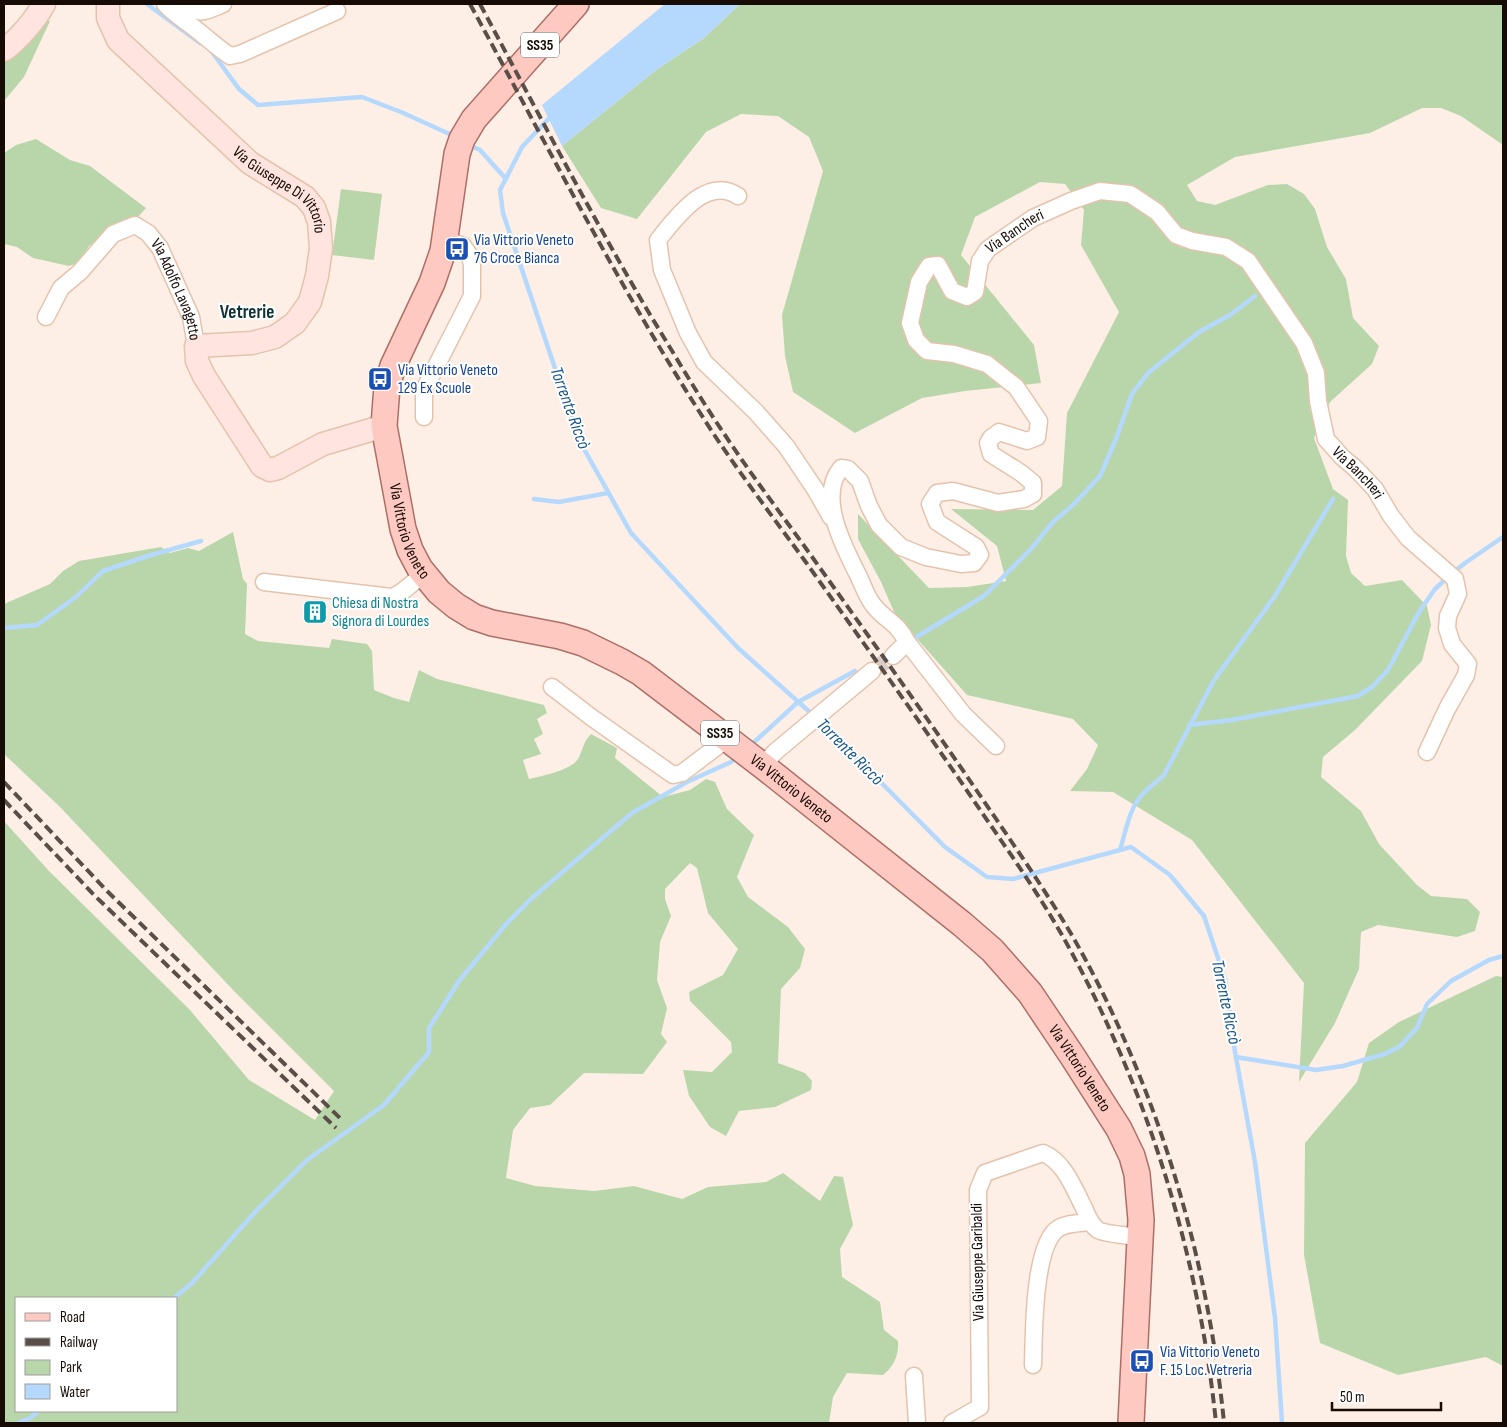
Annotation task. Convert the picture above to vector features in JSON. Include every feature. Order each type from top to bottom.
[{"type":"main road","name":"Via Vittorio Veneto","points":[[576,4],[474,119],[462,139],[457,154],[444,251],[432,283],[393,366],[387,386],[384,426],[403,529],[410,550],[424,574],[439,592],[456,606],[474,617],[512,628],[560,636],[583,643],[641,673],[727,739],[769,759],[992,950],[1025,986],[1074,1056],[1119,1130],[1132,1156],[1137,1174],[1141,1205],[1131,1423]]},
{"type":"street","points":[[4,50],[11,45],[44,4]]},
{"type":"street","name":"Via Giuseppe Di Vittorio","points":[[108,4],[108,18],[118,40],[250,163],[305,197],[314,208],[319,222],[320,248],[317,276],[310,302],[294,323],[275,337],[252,343],[196,346]]},
{"type":"street","points":[[165,4],[173,13],[230,56],[240,54],[337,11]]},
{"type":"street","points":[[180,4],[193,11],[205,12],[224,4]]},
{"type":"street","points":[[738,196],[730,190],[713,190],[700,196],[681,211],[658,240],[662,270],[688,334],[704,362],[756,412],[786,446],[815,489],[834,522]]},
{"type":"street","name":"Via Bancheri","points":[[996,746],[963,714],[907,642],[901,630],[874,606],[840,540],[834,522],[832,493],[835,475],[841,468],[848,469],[860,481],[869,506],[879,525],[901,548],[926,557],[961,564],[974,562],[980,555],[976,547],[937,522],[930,504],[937,493],[953,491],[998,503],[1024,499],[1033,494],[1033,483],[991,454],[988,443],[999,432],[1027,440],[1037,437],[1040,421],[1016,387],[987,364],[954,354],[927,351],[916,340],[910,323],[919,282],[929,266],[938,264],[952,290],[966,297],[975,292],[980,261],[988,249],[1033,218],[1100,190],[1130,194],[1157,212],[1176,235],[1192,241],[1226,247],[1248,261],[1304,343],[1316,373],[1318,401],[1326,439],[1375,489],[1391,516],[1408,538],[1455,578],[1458,594],[1448,616],[1447,628],[1452,644],[1468,664],[1466,675],[1447,709],[1427,752]]},
{"type":"street","name":"Via Adolfo Lavagetto","points":[[46,317],[61,288],[80,272],[113,234],[135,225],[148,233],[160,248],[191,317],[197,361],[204,376],[262,466],[270,470],[278,468],[323,444],[384,426]]},
{"type":"street","points":[[424,417],[424,390],[472,296],[472,264],[470,256],[463,246],[445,239]]},
{"type":"street","points":[[264,582],[391,597],[397,596],[424,574]]},
{"type":"street","points":[[894,656],[907,642]]},
{"type":"street","points":[[769,759],[872,671]]},
{"type":"street","points":[[552,687],[591,718],[673,775],[682,773],[727,739]]},
{"type":"street","name":"Via Giuseppe Garibaldi","points":[[952,1423],[980,1407],[978,1190],[985,1173],[1043,1153],[1051,1156],[1064,1171],[1090,1222]]},
{"type":"street","points":[[1033,1365],[1034,1308],[1045,1247],[1057,1229],[1075,1223],[1090,1222],[1099,1230],[1140,1237]]},
{"type":"street","points":[[914,1376],[917,1423]]},
{"type":"green space","points":[[740,4],[1503,4],[1503,145],[1461,116],[1441,108],[1422,108],[1370,133],[1235,157],[1187,185],[1197,201],[1215,205],[1268,185],[1287,184],[1304,194],[1315,209],[1327,247],[1346,279],[1353,318],[1379,346],[1372,364],[1330,402],[1314,438],[1333,489],[1348,500],[1346,556],[1351,573],[1365,586],[1402,580],[1427,606],[1431,625],[1422,661],[1355,730],[1323,757],[1321,777],[1361,811],[1379,844],[1417,885],[1431,896],[1467,899],[1480,912],[1475,931],[1457,937],[1378,925],[1361,932],[1359,969],[1335,1023],[1299,1082],[1304,983],[1192,840],[1113,792],[1070,791],[1087,769],[1098,745],[1073,719],[967,695],[895,614],[881,582],[858,539],[858,514],[929,588],[967,587],[1006,581],[997,546],[951,509],[1033,510],[1062,486],[1067,413],[1119,312],[1081,245],[1084,210],[1065,184],[1040,182],[975,217],[961,255],[1034,345],[1041,383],[965,391],[922,398],[855,433],[793,392],[785,356],[782,315],[823,171],[809,137],[778,116],[741,114],[706,132],[637,219],[601,208],[562,146],[656,70],[704,38]]},
{"type":"green space","points":[[44,19],[50,21],[24,77],[4,101],[4,60]]},
{"type":"green space","points":[[36,139],[70,160],[90,166],[146,208],[137,218],[103,235],[89,246],[78,263],[69,266],[33,258],[17,247],[4,244],[4,153],[16,145]]},
{"type":"green space","points":[[341,189],[382,194],[374,260],[332,255]]},
{"type":"green space","points":[[233,532],[243,579],[247,584],[245,634],[258,641],[329,648],[332,639],[367,644],[372,651],[374,690],[409,702],[419,670],[437,679],[544,705],[547,713],[537,719],[543,734],[534,739],[541,754],[523,760],[529,779],[556,772],[574,763],[591,734],[617,748],[615,758],[663,797],[690,790],[706,779],[715,782],[727,809],[754,835],[737,877],[748,897],[788,927],[805,949],[800,968],[781,989],[778,1063],[805,1073],[812,1081],[811,1090],[775,1107],[739,1111],[726,1136],[710,1127],[689,1096],[683,1070],[712,1072],[732,1052],[731,1042],[690,1001],[689,992],[723,975],[738,949],[708,913],[697,868],[690,863],[665,889],[665,899],[671,916],[660,942],[657,980],[667,1008],[661,1034],[667,1042],[643,1074],[584,1073],[550,1105],[530,1108],[513,1130],[506,1178],[535,1186],[594,1191],[634,1186],[682,1199],[708,1187],[766,1182],[783,1173],[820,1201],[834,1176],[843,1177],[853,1225],[840,1249],[842,1277],[880,1302],[884,1330],[898,1341],[898,1351],[890,1368],[883,1375],[847,1373],[833,1397],[829,1423],[4,1423],[4,821],[49,871],[190,1010],[249,1080],[315,1120],[334,1091],[234,991],[60,807],[4,754],[4,604],[50,584],[63,571],[79,561],[161,547],[170,553],[188,548],[199,551]]},
{"type":"green space","points":[[1496,976],[1503,977],[1503,1366],[1486,1357],[1398,1375],[1320,1343],[1304,1255],[1305,1143],[1357,1082],[1369,1043],[1399,1022]]},
{"type":"water","points":[[665,4],[740,4],[704,38],[656,70],[562,146],[542,105]]},
{"type":"waterway","points":[[147,4],[200,43]]},
{"type":"waterway","points":[[212,52],[239,89],[258,105],[362,97],[454,136]]},
{"type":"waterway","name":"Torrente Riccò","points":[[552,115],[522,147],[500,190],[503,213],[579,440],[631,533],[738,648],[813,715]]},
{"type":"waterway","points":[[469,145],[480,150],[506,179]]},
{"type":"waterway","points":[[913,639],[984,596],[1031,549],[1052,523],[1074,504],[1100,476],[1132,394],[1148,373],[1199,332],[1230,315],[1255,296]]},
{"type":"waterway","points":[[534,499],[559,502],[608,493]]},
{"type":"waterway","points":[[1120,850],[1134,806],[1145,791],[1164,775],[1214,680],[1275,596],[1333,499]]},
{"type":"waterway","points":[[1454,572],[1503,537]]},
{"type":"waterway","points":[[4,628],[37,625],[76,597],[103,571],[201,541]]},
{"type":"waterway","points":[[1189,725],[1232,720],[1358,696],[1372,687],[1388,670],[1419,612],[1435,589],[1448,577]]},
{"type":"waterway","name":"Torrente Riccò","points":[[750,746],[798,702],[855,671]]},
{"type":"waterway","name":"Torrente Riccò","points":[[819,720],[945,847],[987,877],[1013,879],[1131,847],[1170,875],[1204,916],[1225,979],[1235,1052],[1255,1162],[1275,1318],[1282,1423]]},
{"type":"waterway","points":[[175,1297],[192,1283],[256,1211],[307,1160],[384,1105],[429,1052],[429,1028],[459,981],[506,924],[532,898],[632,813],[687,782],[731,762],[738,756]]},
{"type":"waterway","points":[[1236,1057],[1316,1070],[1343,1066],[1385,1054],[1399,1047],[1417,1028],[1427,1004],[1451,981],[1489,960],[1503,956]]},
{"type":"waterway","points":[[18,1423],[38,1412]]},
{"type":"tunnel","points":[[872,671],[893,656]]},
{"type":"railway","points":[[470,4],[618,276],[715,436],[953,771],[1034,890],[1067,944],[1096,1000],[1122,1057],[1166,1176],[1197,1298],[1208,1360],[1216,1423]]},
{"type":"railway","points":[[480,4],[607,240],[706,406],[1015,847],[1073,937],[1103,993],[1153,1111],[1174,1172],[1191,1234],[1205,1297],[1224,1423]]},
{"type":"railway","points":[[4,782],[107,891],[342,1120]]},
{"type":"railway","points":[[4,800],[94,895],[336,1128]]},
{"type":"place","name":"Via Vittorio Veneto 76 Croce Bianca","points":[[457,249]]},
{"type":"place","name":"Via Vittorio Veneto 129 Ex Scuole","points":[[380,379]]},
{"type":"place","name":"Chiesa di Nostra Signora di Lourdes","points":[[315,612]]},
{"type":"place","name":"Via Vittorio Veneto F. 15 Loc. Vetreria","points":[[1142,1361]]},
{"type":"district","name":"Vetrerie","points":[[247,312]]}]
